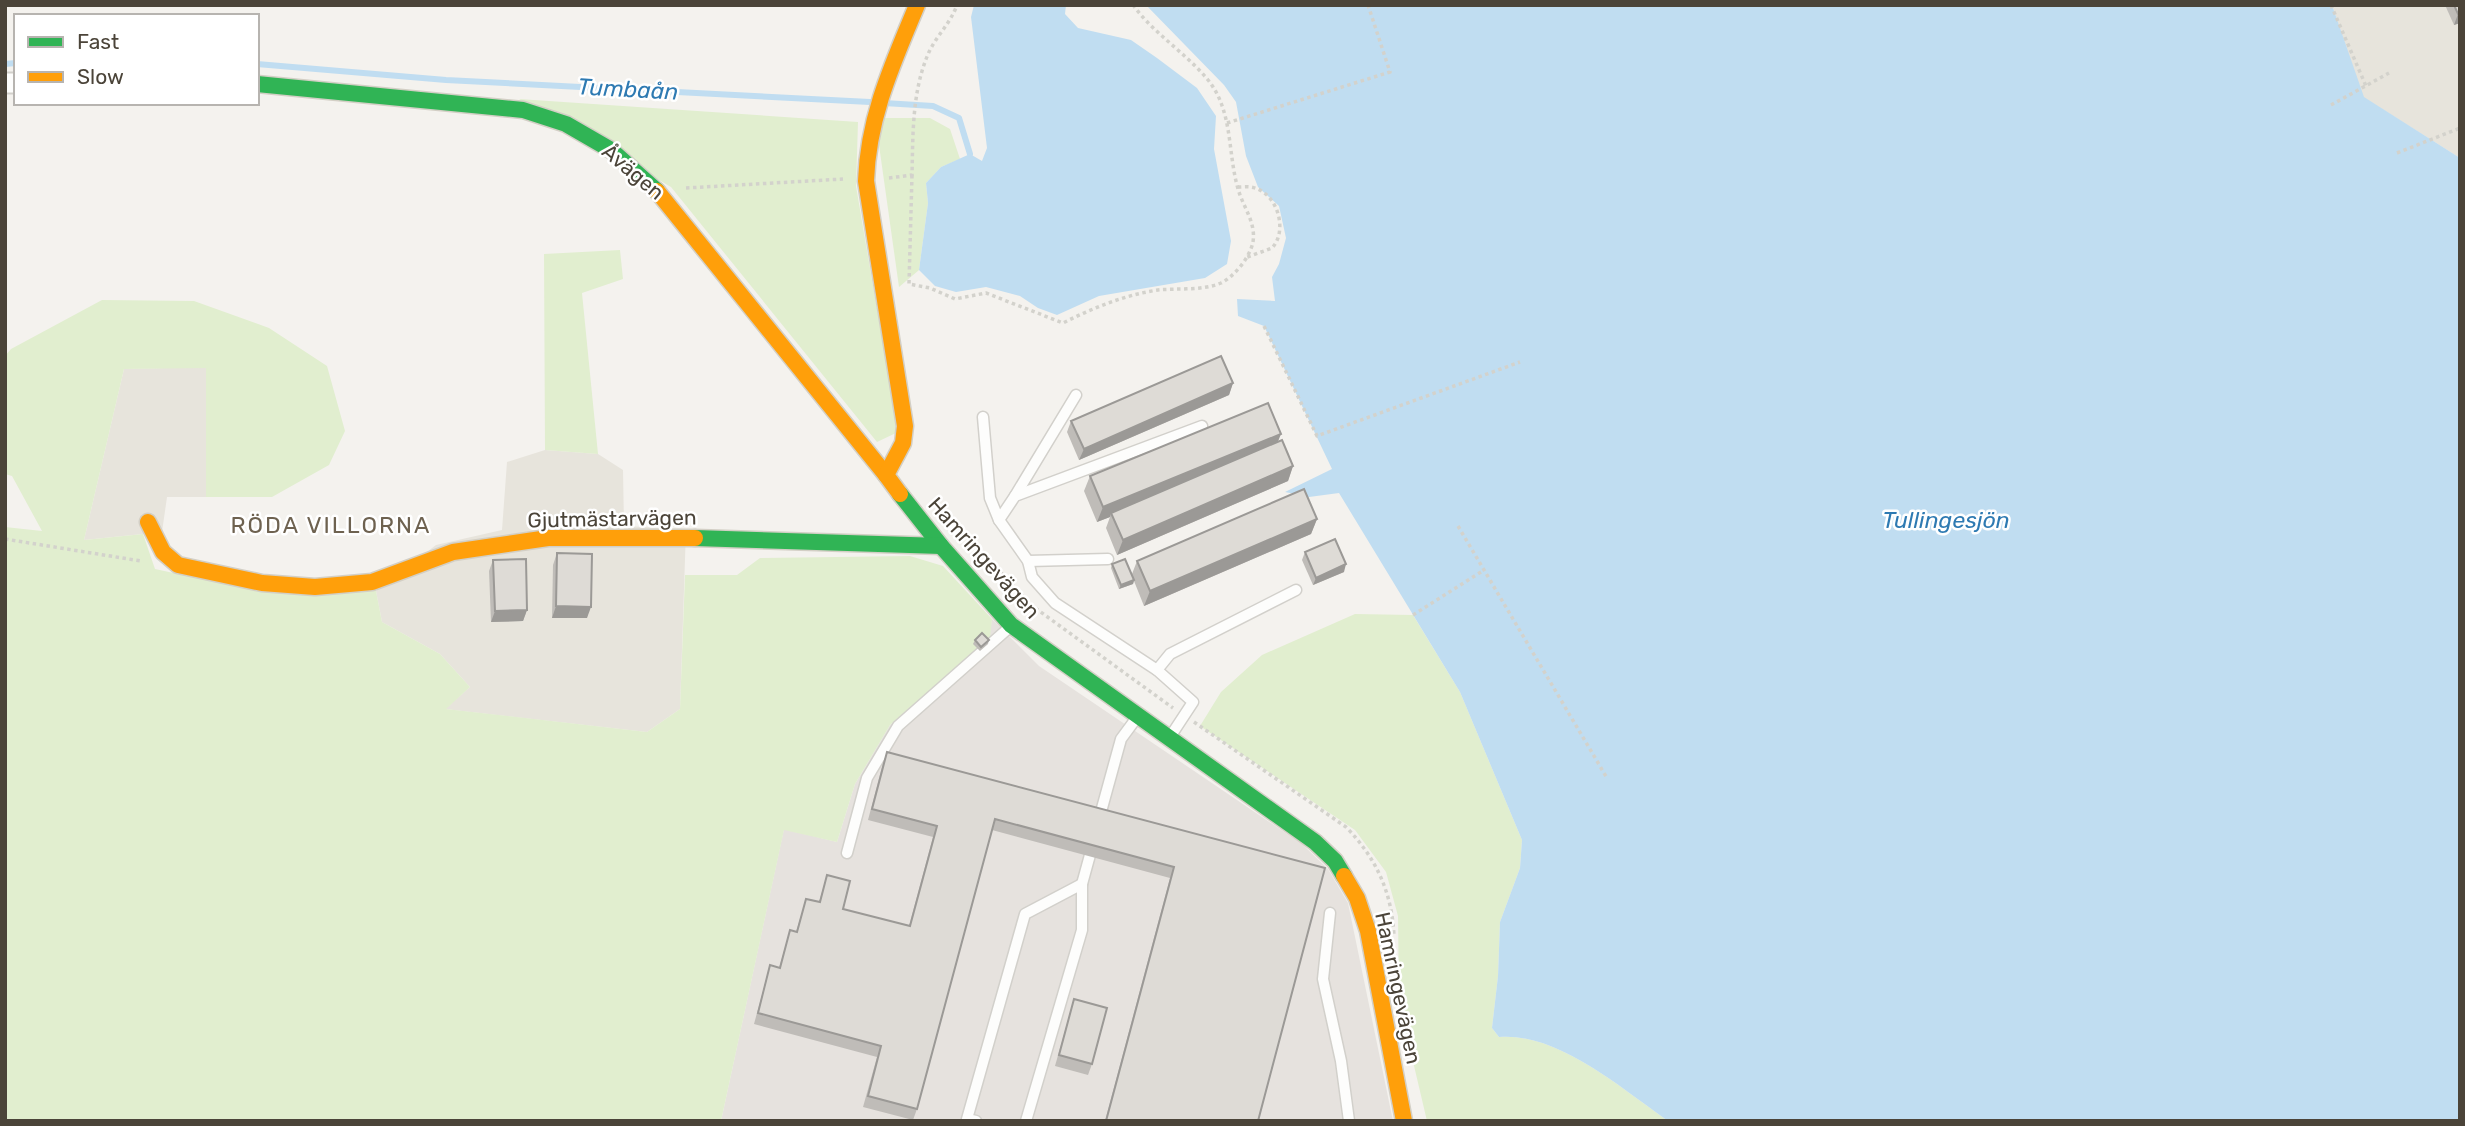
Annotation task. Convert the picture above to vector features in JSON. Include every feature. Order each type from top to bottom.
[{"type":"street","points":[[886,475],[903,443],[905,426],[866,181],[869,129],[917,5]]},
{"type":"street","name":"Åvägen","points":[[259,84],[523,110],[566,124],[611,150],[665,198],[886,475]]},
{"type":"street","name":"Hamringevägen","points":[[886,475],[941,546],[1011,625],[1315,842],[1335,861],[1357,898],[1368,932],[1404,1121]]},
{"type":"street","points":[[148,522],[163,552]]},
{"type":"street","name":"Gjutmästarvägen","points":[[163,552],[178,565],[262,583],[315,587],[372,582],[453,552],[548,538],[676,537],[941,546]]},
{"type":"lane","points":[[999,520],[1076,396]]},
{"type":"lane","points":[[983,417],[990,498],[999,520],[1028,561],[1032,577],[1055,603],[1157,670],[1193,702],[1169,738]]},
{"type":"lane","points":[[1015,496],[1202,426]]},
{"type":"lane","points":[[1028,561],[1108,559]]},
{"type":"lane","points":[[1157,670],[1170,654],[1296,590]]},
{"type":"lane","points":[[847,853],[867,778],[898,726],[1011,625]]},
{"type":"lane","points":[[1026,1121],[1082,930],[1082,884],[1121,739],[1138,716]]},
{"type":"lane","points":[[976,1121],[967,1119],[1025,914],[1082,884]]},
{"type":"lane","points":[[1331,913],[1323,979],[1341,1060],[1349,1121]]},
{"type":"path","points":[[957,5],[950,24],[931,48],[918,85],[913,139],[909,284],[930,288],[955,299],[986,293],[1063,323],[1096,306],[1144,294],[1213,285],[1224,281],[1245,258],[1253,242],[1250,213],[1238,187],[1227,123],[1208,80],[1169,46],[1133,5]]},
{"type":"path","points":[[1227,123],[1390,72],[1368,5]]},
{"type":"path","points":[[2331,5],[2366,86]]},
{"type":"path","points":[[2331,105],[2389,73]]},
{"type":"path","points":[[2398,153],[2460,128]]},
{"type":"path","points":[[684,188],[733,188],[832,179],[866,181],[912,175]]},
{"type":"path","points":[[1238,187],[1255,188],[1263,194],[1279,216],[1281,229],[1272,248],[1245,258]]},
{"type":"path","points":[[1264,326],[1317,436],[1520,362]]},
{"type":"path","points":[[1458,526],[1608,778]]},
{"type":"path","points":[[5,539],[144,562],[163,552]]},
{"type":"path","points":[[1413,615],[1484,570]]},
{"type":"shaded area","points":[[2332,5],[2460,5],[2460,158],[2363,97]]},
{"type":"shaded area","points":[[206,367],[206,497],[167,497],[162,532],[84,540],[124,369]]},
{"type":"shaded area","points":[[545,450],[598,454],[623,470],[624,526],[686,529],[680,709],[647,732],[445,709],[470,687],[440,654],[382,622],[376,591],[436,545],[502,530],[507,462]]},
{"type":"shaded area","points":[[992,619],[1039,666],[1302,844],[1328,869],[1348,903],[1393,1121],[721,1121],[784,829],[837,842],[855,784],[890,725],[989,638]]},
{"type":"green space","points":[[519,99],[858,122],[856,186],[898,432],[877,442],[671,187]]},
{"type":"green space","points":[[883,118],[930,118],[950,129],[960,159],[941,167],[926,183],[928,203],[919,270],[899,287],[878,138]]},
{"type":"green space","points":[[620,250],[623,279],[582,293],[598,454],[545,450],[544,254]]},
{"type":"green space","points":[[102,300],[194,301],[269,328],[327,366],[345,431],[329,465],[272,497],[206,497],[206,368],[124,369],[84,540],[143,534],[155,569],[257,591],[376,591],[382,622],[440,654],[470,687],[446,709],[647,732],[680,709],[685,575],[737,575],[760,558],[910,556],[943,566],[992,619],[990,638],[890,725],[855,784],[837,842],[784,830],[721,1121],[5,1121],[5,527],[42,531],[12,476],[5,474],[5,356],[11,349]]},
{"type":"green space","points":[[1355,614],[1413,615],[1460,692],[1522,840],[1520,868],[1500,922],[1492,1028],[1499,1037],[1521,1038],[1566,1053],[1610,1079],[1668,1121],[1427,1121],[1399,1002],[1398,916],[1386,872],[1355,830],[1200,726],[1221,692],[1262,655]]},
{"type":"water","points":[[974,5],[1066,5],[1065,14],[1078,28],[1131,40],[1197,88],[1216,116],[1214,149],[1231,241],[1227,264],[1205,278],[1099,296],[1057,315],[1038,308],[1020,296],[986,287],[956,292],[935,286],[919,270],[928,203],[926,183],[941,167],[970,154],[982,161],[987,148],[971,17]]},
{"type":"water","name":"Tullingesjön","points":[[1146,5],[2332,5],[2364,97],[2460,158],[2460,1121],[1668,1121],[1610,1079],[1566,1053],[1521,1038],[1499,1037],[1492,1028],[1500,922],[1520,868],[1522,840],[1460,692],[1339,493],[1309,497],[1285,492],[1332,469],[1264,326],[1238,316],[1237,299],[1275,301],[1272,277],[1279,264],[1286,238],[1279,206],[1258,187],[1246,156],[1236,102],[1224,85]]},
{"type":"building","points":[[2454,5],[2460,5],[2460,13],[2458,14]]},
{"type":"building","points":[[1221,356],[1233,383],[1084,449],[1071,421]]},
{"type":"building","points":[[1268,403],[1281,434],[1103,507],[1090,476]]},
{"type":"building","points":[[1282,440],[1293,466],[1123,540],[1111,513]]},
{"type":"building","points":[[1304,489],[1317,519],[1150,591],[1137,561]]},
{"type":"building","points":[[1335,539],[1346,564],[1316,578],[1305,552]]},
{"type":"building","points":[[557,553],[592,554],[591,607],[556,606]]},
{"type":"building","points":[[526,559],[527,610],[495,611],[493,560]]},
{"type":"building","points":[[1125,559],[1134,580],[1121,585],[1112,564]]},
{"type":"building","points":[[982,633],[989,640],[981,647],[975,640]]},
{"type":"building","points":[[887,752],[1325,868],[1258,1121],[1106,1121],[1174,867],[995,819],[917,1109],[868,1096],[881,1046],[758,1013],[770,965],[780,968],[790,930],[797,932],[806,899],[820,902],[827,875],[850,881],[843,909],[910,926],[937,826],[872,809]]},
{"type":"building","points":[[1074,999],[1107,1008],[1092,1064],[1059,1055]]},
{"type":"waterway","name":"Tumbaån","points":[[5,64],[14,63]]},
{"type":"waterway","name":"Tumbaån","points":[[259,64],[446,80],[870,102]]},
{"type":"waterway","name":"Tumbaån","points":[[884,103],[933,106],[959,118],[970,154]]},
{"type":"traffic: fast","points":[[259,84],[523,110],[566,124],[611,150],[657,191]]},
{"type":"traffic: fast","points":[[900,494],[941,546],[1011,625],[1315,842],[1335,861],[1344,876]]},
{"type":"traffic: fast","points":[[695,538],[941,546]]},
{"type":"traffic: slow","points":[[900,494],[886,475],[903,443],[905,426],[866,181],[871,135],[883,91],[917,5]]},
{"type":"traffic: slow","points":[[657,191],[886,475]]},
{"type":"traffic: slow","points":[[148,522],[163,552],[178,565],[262,583],[315,587],[372,582],[453,552],[548,538],[695,538]]},
{"type":"traffic: slow","points":[[1344,876],[1357,898],[1368,931],[1404,1121]]},
{"type":"district","name":"RÖDA VILLORNA","points":[[331,525]]}]
